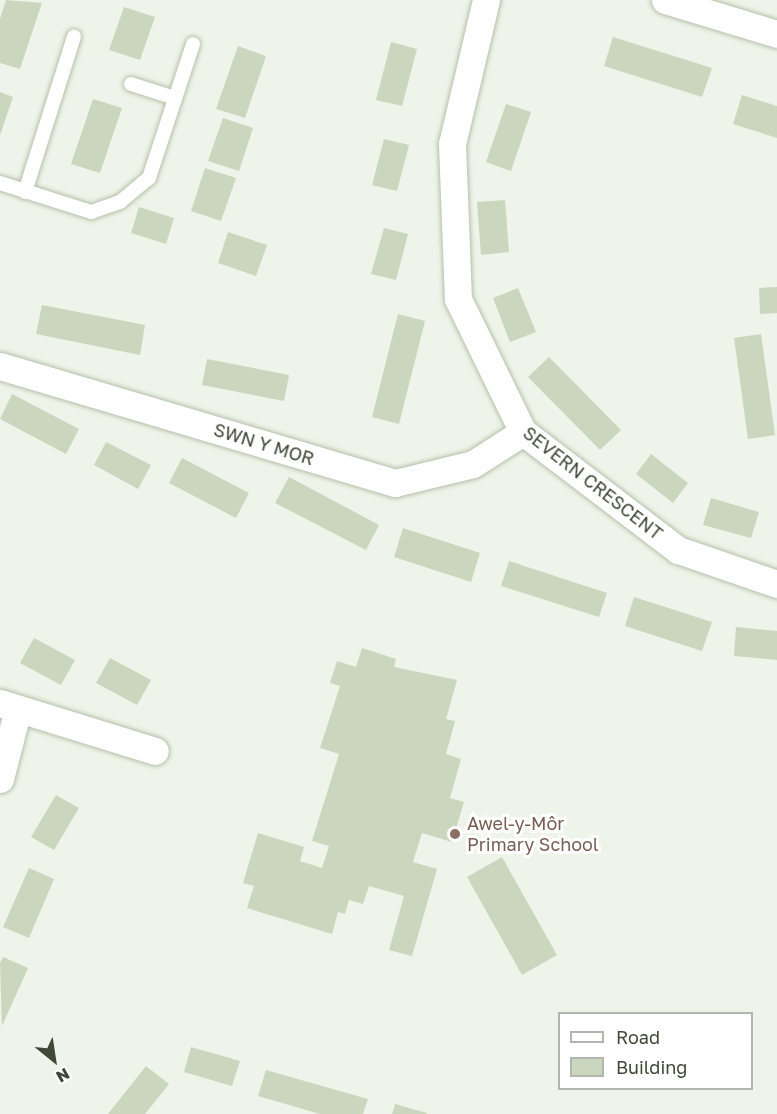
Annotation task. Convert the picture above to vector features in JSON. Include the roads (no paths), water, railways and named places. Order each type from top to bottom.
[{"type":"street","name":"SEVERN CRESCENT","points":[[486,0],[452,144],[458,299],[522,432],[678,550],[777,584]]},
{"type":"street","points":[[665,0],[777,34]]},
{"type":"street","name":"SWN Y MOR","points":[[0,366],[395,483],[473,464],[522,432]]},
{"type":"street","points":[[0,779],[9,706],[155,751]]},
{"type":"lane","points":[[25,192],[74,37]]},
{"type":"lane","points":[[0,183],[91,212],[120,202],[148,178],[193,44]]},
{"type":"lane","points":[[131,84],[175,98]]},
{"type":"place","name":"Awel-y-Môr Primary School","points":[[455,834]]}]
